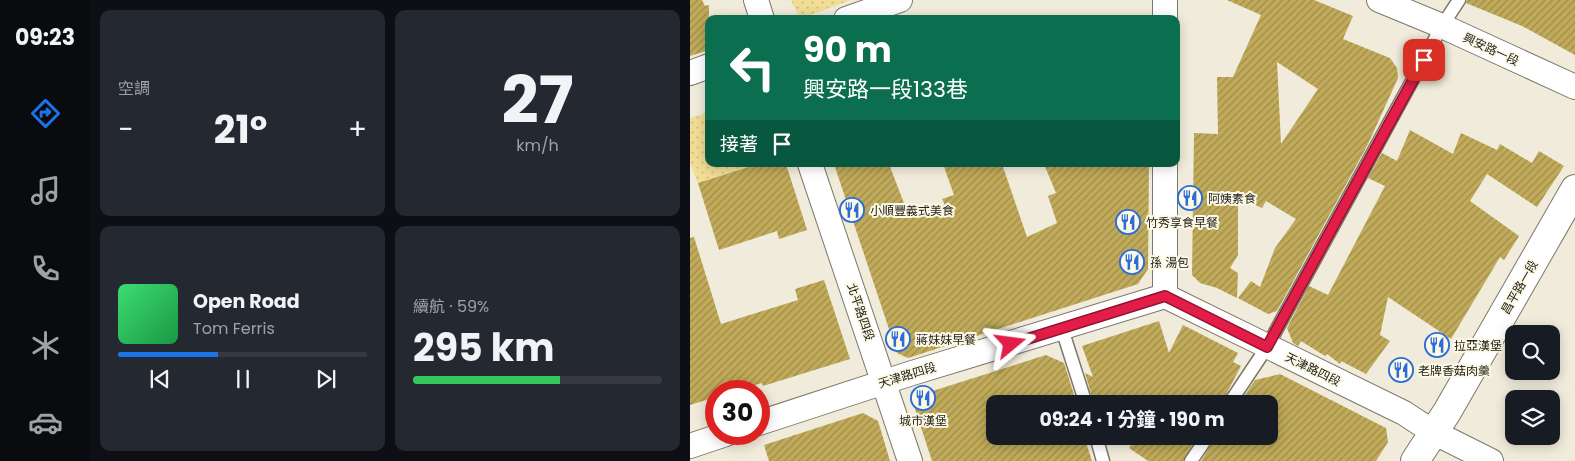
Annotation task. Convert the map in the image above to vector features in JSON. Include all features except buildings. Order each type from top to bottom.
[{"type":"street","points":[[756,0],[761,15]]},
{"type":"street","points":[[857,15],[900,0]]},
{"type":"street","points":[[1164,0],[1164,15]]},
{"type":"street","name":"興安路一段","points":[[1379,0],[1442,26],[1575,87]]},
{"type":"street","points":[[690,73],[705,67]]},
{"type":"street","name":"北平路四段","points":[[811,167],[910,461]]},
{"type":"street","points":[[1165,167],[1165,296]]},
{"type":"street","name":"昌平路一段","points":[[1415,461],[1575,189]]},
{"type":"street","name":"天津路四段","points":[[770,419],[883,382],[1165,296],[1404,413],[1433,432],[1492,461]]},
{"type":"street","points":[[690,446],[705,441]]},
{"type":"lane","points":[[1235,395],[1267,347],[1442,26],[1459,0]]},
{"type":"lane","points":[[1062,328],[1083,395]]},
{"type":"lane","points":[[1099,445],[1103,461]]},
{"type":"lane","points":[[1192,461],[1202,445]]},
{"type":"shaded area","points":[[791,0],[851,0],[811,15],[798,15]]},
{"type":"shaded area","points":[[705,113],[705,167],[749,167],[698,183],[690,163],[690,118]]},
{"type":"place","name":"阿姨素食","points":[[1190,198]]},
{"type":"place","name":"小順豐義式美食","points":[[852,210]]},
{"type":"place","name":"竹秀享食早餐","points":[[1128,222]]},
{"type":"place","name":"孫 湯包","points":[[1132,262]]},
{"type":"place","name":"蔣妹妹早餐","points":[[898,339]]},
{"type":"place","name":"拉亞漢堡","points":[[1437,345]]},
{"type":"place","name":"老牌香菇肉羹","points":[[1401,370]]},
{"type":"place","name":"城市漢堡","points":[[923,398]]},
{"type":"route","points":[[1011,344],[1165,296],[1267,347],[1424,60]]}]
